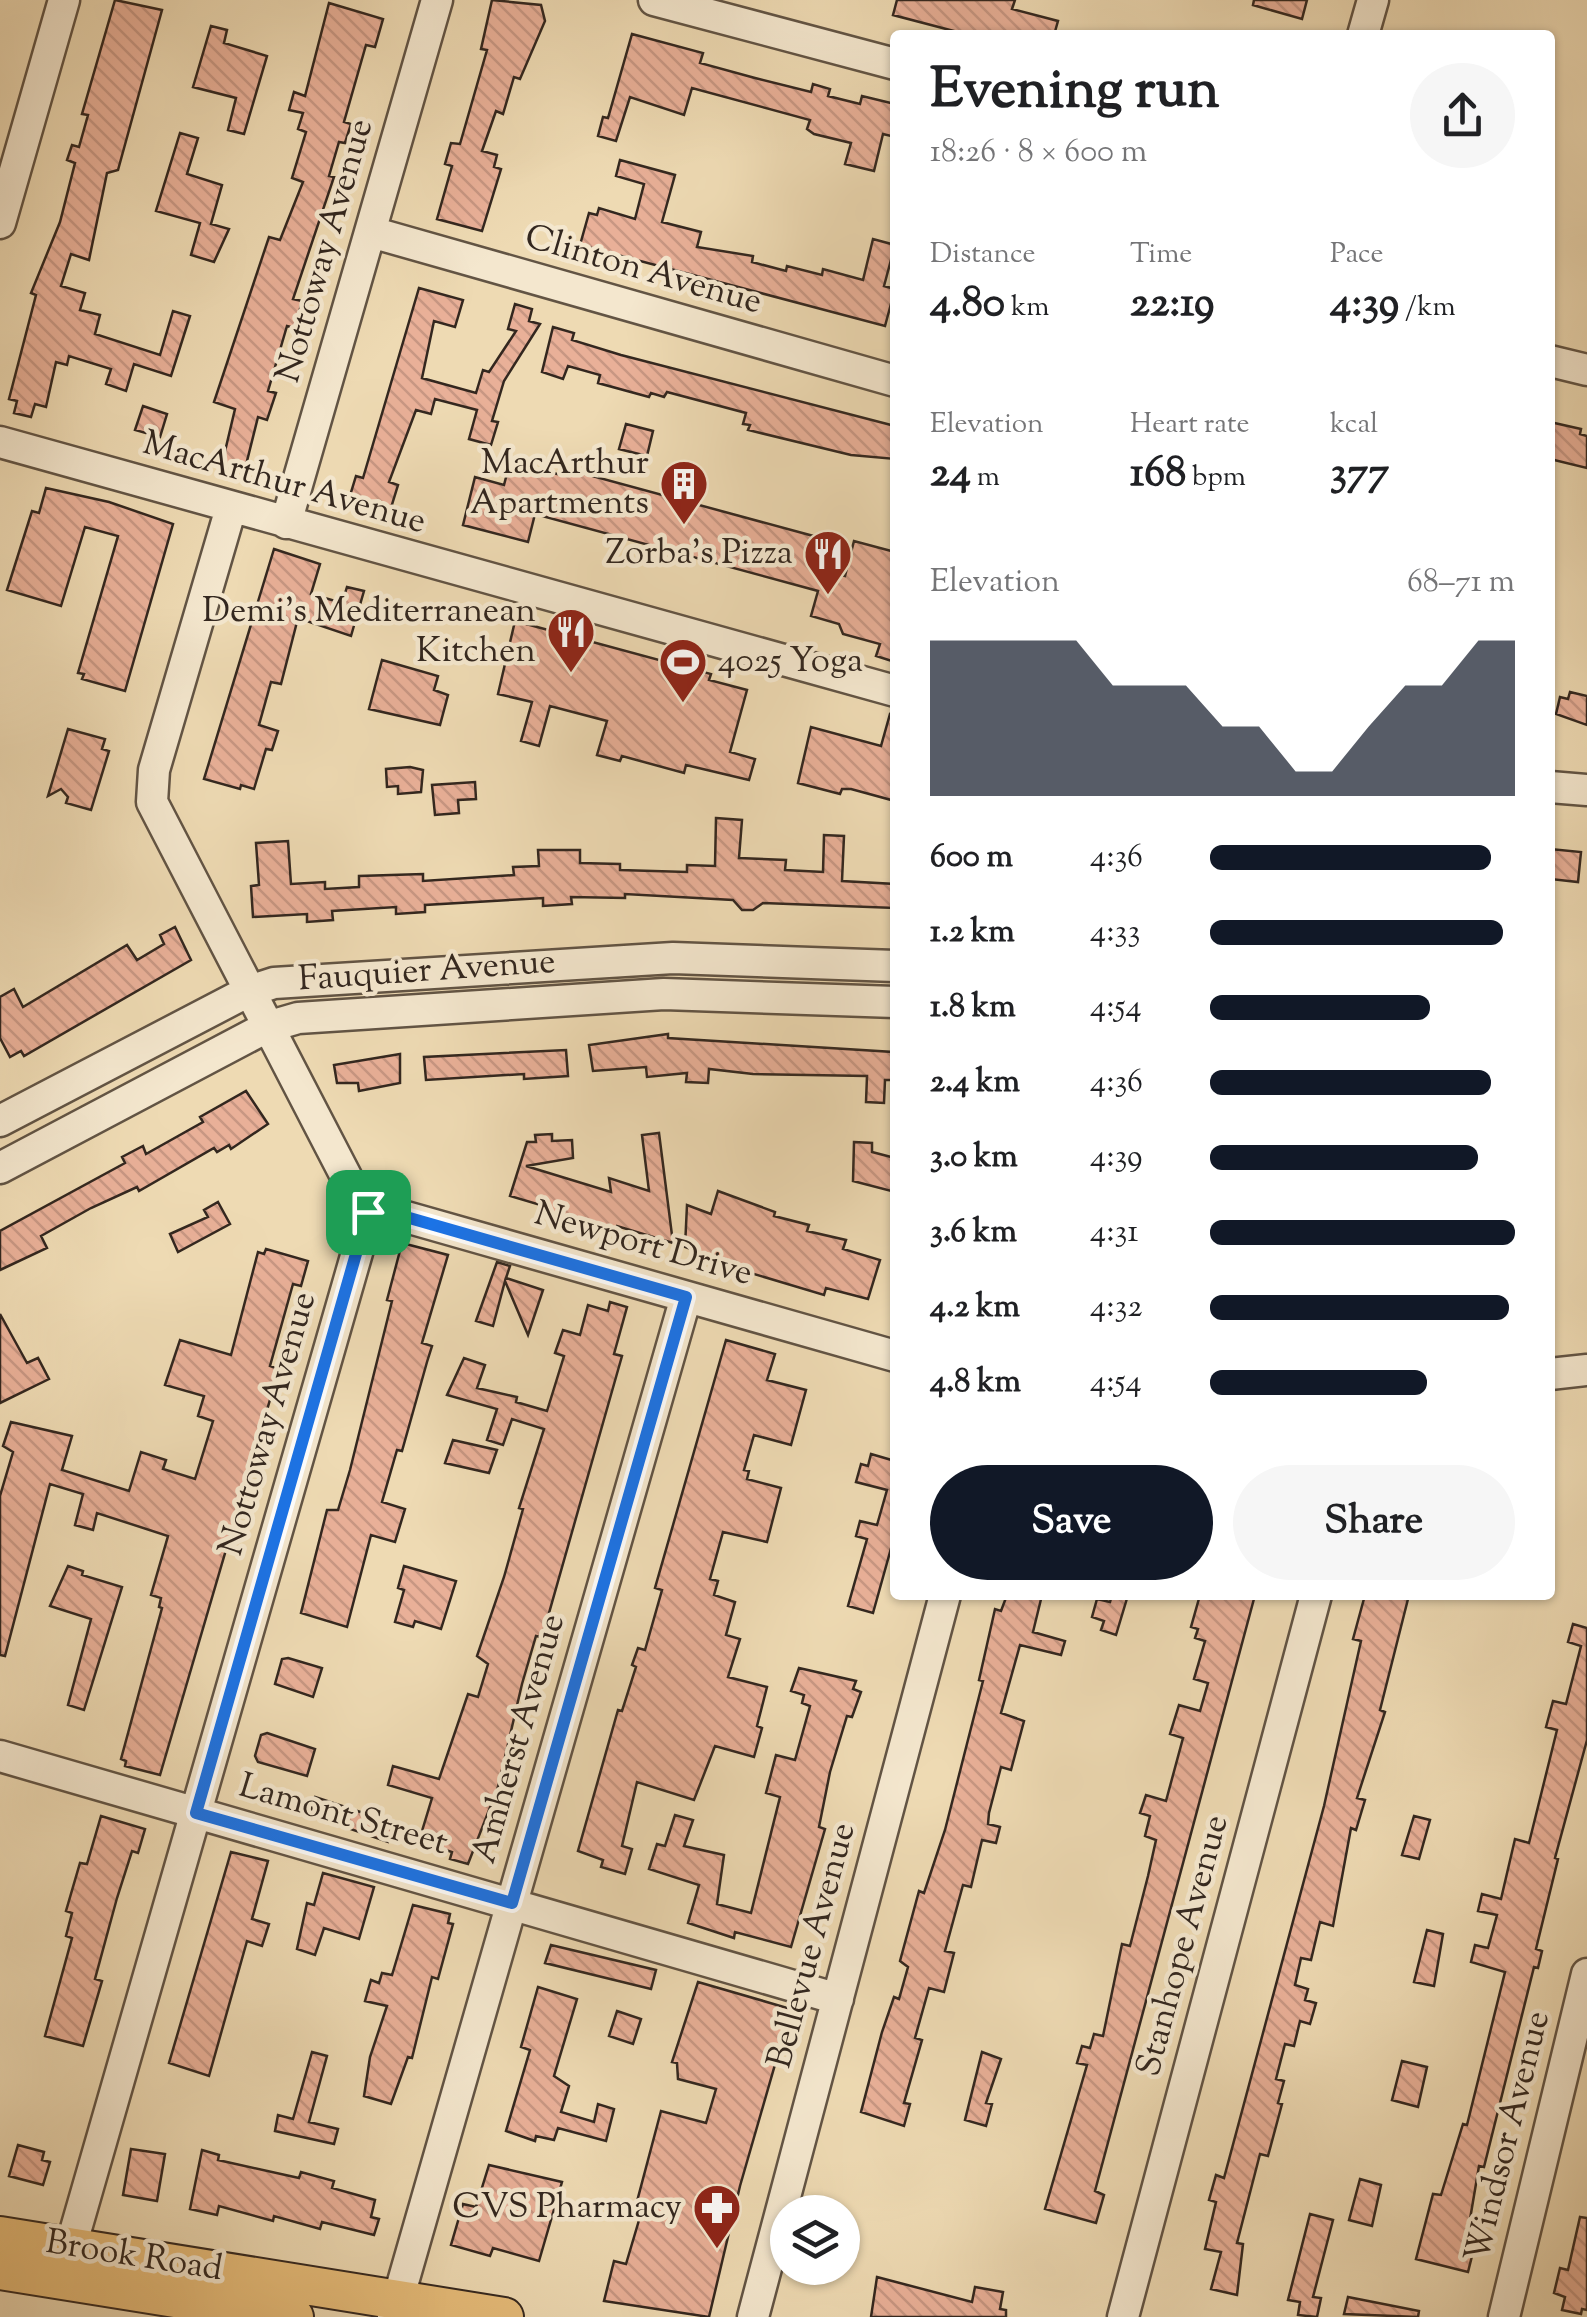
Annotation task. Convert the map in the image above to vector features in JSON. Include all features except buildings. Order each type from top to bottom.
[{"type":"main road","name":"Brook Road","points":[[0,2236],[66,2264],[294,2317]]},
{"type":"main road","name":"Brook Road","points":[[0,2270],[66,2264],[395,2308],[504,2317]]},
{"type":"street","points":[[0,222],[64,0]]},
{"type":"street","name":"Nottoway Avenue","points":[[286,523],[438,0]]},
{"type":"street","points":[[654,0],[890,63]]},
{"type":"street","points":[[1364,30],[1372,0]]},
{"type":"street","name":"Clinton Avenue","points":[[372,232],[890,380]]},
{"type":"street","points":[[1555,362],[1587,370]]},
{"type":"street","name":"MacArthur Avenue","points":[[0,442],[890,691]]},
{"type":"street","points":[[231,508],[154,770],[152,802],[267,1027],[368,1212]]},
{"type":"street","points":[[1555,787],[1587,790]]},
{"type":"street","name":"Fauquier Avenue","points":[[0,1122],[248,990],[295,980],[673,958],[890,966]]},
{"type":"street","name":"Fauquier Avenue","points":[[0,1168],[267,1027],[318,1015],[664,994],[890,1002]]},
{"type":"street","name":"Nottoway Avenue","points":[[66,2264],[368,1212]]},
{"type":"street","name":"Newport Drive","points":[[368,1212],[392,1213],[890,1355]]},
{"type":"street","name":"Amherst Avenue","points":[[395,2308],[686,1297]]},
{"type":"street","points":[[1555,1373],[1587,1370]]},
{"type":"street","name":"Bellevue Avenue","points":[[753,2317],[944,1600]]},
{"type":"street","name":"Stanhope Avenue","points":[[1123,2317],[1315,1600]]},
{"type":"street","name":"Lamont Street","points":[[0,1756],[838,1998]]},
{"type":"street","name":"Windsor Avenue","points":[[1504,2317],[1587,1974]]},
{"type":"place","name":"MacArthur Apartments","points":[[684,526]]},
{"type":"place","name":"Zorba's Pizza","points":[[828,596]]},
{"type":"place","name":"Demi's Mediterranean Kitchen","points":[[571,674]]},
{"type":"place","name":"4025 Yoga","points":[[683,704]]},
{"type":"place","name":"CVS Pharmacy","points":[[717,2250]]},
{"type":"route","points":[[368,1212],[392,1213],[686,1297],[512,1903],[196,1813],[368,1212]]}]
